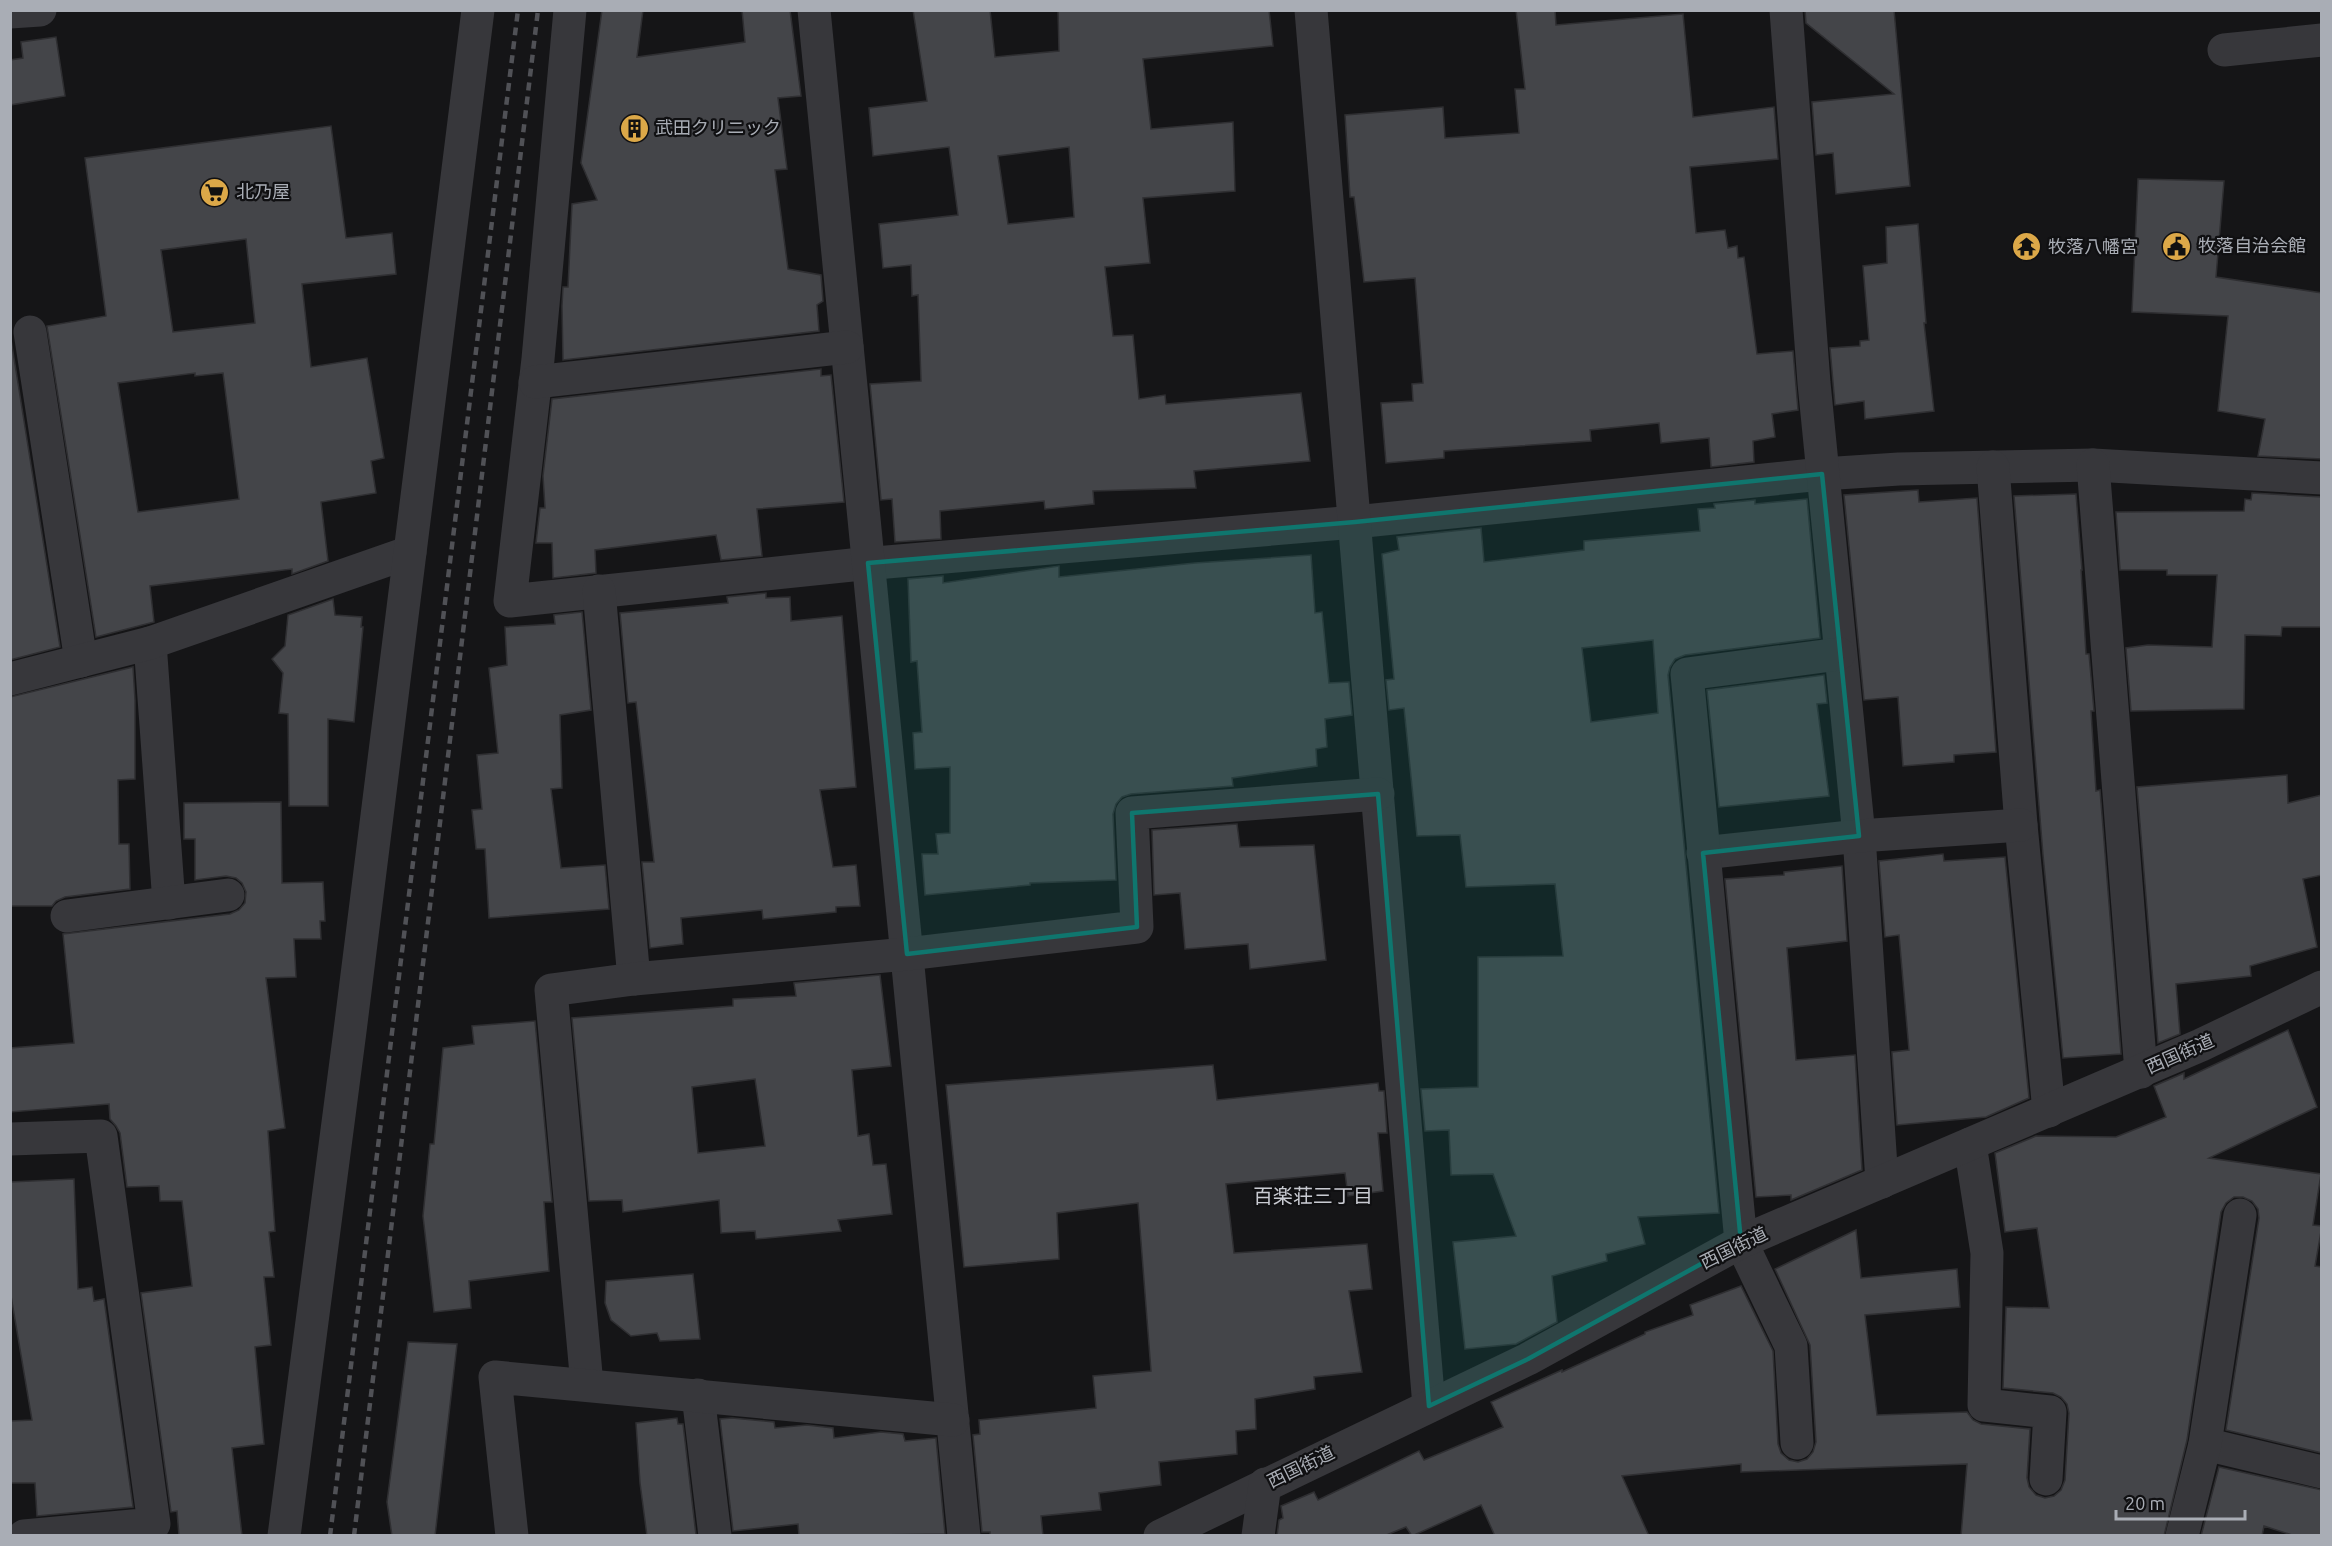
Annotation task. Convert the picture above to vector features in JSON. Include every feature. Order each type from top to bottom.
[{"type":"street","points":[[10,12],[40,10]]},
{"type":"street","points":[[284,1536],[478,10]]},
{"type":"street","points":[[570,10],[535,382],[510,601],[868,563],[1355,522],[1822,474],[1899,469],[2093,465],[2322,478]]},
{"type":"street","points":[[814,10],[964,1536]]},
{"type":"street","points":[[1311,10],[1430,1406]]},
{"type":"street","points":[[1786,10],[1822,474],[1859,836],[1882,1182]]},
{"type":"street","points":[[2224,50],[2322,40]]},
{"type":"street","points":[[30,332],[81,661]]},
{"type":"street","points":[[535,382],[847,347]]},
{"type":"street","points":[[2093,465],[2141,1072]]},
{"type":"street","points":[[1994,467],[2021,825],[2049,1110]]},
{"type":"street","points":[[10,679],[150,643],[410,552]]},
{"type":"street","points":[[599,591],[634,979]]},
{"type":"street","points":[[150,643],[169,903]]},
{"type":"street","points":[[1797,1443],[1791,1346],[1742,1242],[1688,674],[1839,654]]},
{"type":"street","points":[[587,1385],[551,990],[634,979],[907,954],[1137,927],[1132,813],[1378,794]]},
{"type":"street","points":[[1704,853],[1859,836],[2021,825]]},
{"type":"street","points":[[67,916],[228,896]]},
{"type":"street","name":"西国街道","points":[[1160,1536],[1528,1359],[1742,1242],[2141,1072],[2322,987]]},
{"type":"street","points":[[10,1139],[101,1136],[154,1524],[24,1536]]},
{"type":"street","points":[[1970,1144],[1987,1253],[1984,1405],[2050,1412],[2046,1479]]},
{"type":"street","points":[[2182,1536],[2205,1444],[2240,1215]]},
{"type":"street","points":[[512,1536],[495,1377],[953,1420]]},
{"type":"street","points":[[698,1395],[715,1536]]},
{"type":"street","points":[[2205,1444],[2322,1472]]},
{"type":"street","points":[[1258,1536],[1265,1484]]},
{"type":"highlighted area","points":[[1822,474],[1859,836],[1703,853],[1741,1242],[1528,1359],[1429,1406],[1378,794],[1132,813],[1137,927],[907,954],[868,563],[1355,522]]},
{"type":"building","points":[[602,10],[643,10],[637,57],[745,42],[742,10],[790,10],[801,96],[778,98],[787,169],[775,170],[788,269],[821,275],[823,301],[817,305],[819,331],[563,360],[563,287],[568,287],[572,204],[597,200],[581,163]]},
{"type":"building","points":[[913,10],[990,10],[995,57],[1059,51],[1058,10],[1269,10],[1273,46],[1143,59],[1151,129],[1233,122],[1235,191],[1143,198],[1150,263],[1105,267],[1113,336],[1133,335],[1139,399],[1165,395],[1166,404],[1301,393],[1310,461],[1194,471],[1196,488],[1093,491],[1094,504],[1045,509],[1044,501],[940,511],[941,539],[895,542],[892,499],[881,500],[870,384],[921,381],[918,295],[912,296],[911,265],[883,268],[879,224],[958,215],[949,147],[873,156],[869,108],[927,101]],"holes":[[[1069,147],[1074,217],[1008,224],[998,156]]]},
{"type":"building","points":[[1516,10],[1555,10],[1556,25],[1683,14],[1693,117],[1774,107],[1778,159],[1690,167],[1696,233],[1725,230],[1728,248],[1737,246],[1738,258],[1744,257],[1757,354],[1793,351],[1798,410],[1772,414],[1775,437],[1753,441],[1754,462],[1711,467],[1709,438],[1661,443],[1659,423],[1590,430],[1591,441],[1444,451],[1444,458],[1386,463],[1381,403],[1413,401],[1412,384],[1423,383],[1415,278],[1364,282],[1354,197],[1350,197],[1345,115],[1443,107],[1445,138],[1519,133],[1515,89],[1525,89]]},
{"type":"building","points":[[1805,10],[1894,10],[1910,186],[1836,194],[1833,153],[1816,155],[1812,102],[1894,94],[1806,23]]},
{"type":"building","points":[[56,37],[65,96],[10,105],[10,60],[23,58],[21,42]]},
{"type":"building","points":[[331,126],[346,238],[392,233],[396,274],[302,284],[311,367],[367,358],[384,458],[371,461],[376,493],[321,502],[328,561],[292,574],[292,569],[150,586],[154,622],[96,637],[47,326],[106,316],[85,158]],"holes":[[[246,239],[255,323],[173,332],[161,250]],[[195,373],[195,376],[223,373],[239,499],[138,512],[118,383]]]},
{"type":"building","points":[[2138,179],[2224,181],[2216,277],[2322,293],[2322,459],[2258,456],[2265,419],[2218,411],[2228,316],[2132,312]]},
{"type":"building","points":[[1918,224],[1926,323],[1924,323],[1934,411],[1865,419],[1864,401],[1835,405],[1830,348],[1860,346],[1860,341],[1869,340],[1863,266],[1887,263],[1886,227]]},
{"type":"building","points":[[10,333],[60,647],[10,660]]},
{"type":"building","points":[[821,369],[821,376],[831,375],[844,502],[757,509],[762,556],[721,560],[716,535],[595,550],[596,573],[553,578],[552,543],[536,543],[540,508],[545,508],[543,476],[552,399]]},
{"type":"building","points":[[1918,490],[1919,502],[1977,498],[1996,752],[1954,755],[1954,762],[1903,766],[1898,697],[1864,700],[1844,495]]},
{"type":"building","points":[[2252,493],[2322,497],[2322,627],[2282,627],[2281,636],[2245,635],[2244,709],[2131,711],[2126,648],[2148,645],[2212,647],[2217,575],[2167,575],[2167,570],[2120,570],[2116,512],[2244,511],[2245,499],[2251,500]]},
{"type":"building","points":[[2076,494],[2086,654],[2089,654],[2094,711],[2091,711],[2096,791],[2100,790],[2121,1054],[2063,1058],[2043,855],[2014,496]]},
{"type":"building","points":[[1807,499],[1820,638],[1685,655],[1675,659],[1668,675],[1719,1213],[1638,1217],[1645,1244],[1606,1254],[1607,1261],[1552,1276],[1557,1322],[1516,1344],[1465,1349],[1453,1242],[1516,1236],[1493,1174],[1451,1175],[1449,1130],[1425,1131],[1421,1089],[1478,1087],[1478,957],[1563,956],[1555,884],[1466,887],[1460,835],[1417,836],[1404,708],[1389,710],[1386,680],[1394,679],[1382,554],[1399,550],[1397,537],[1481,528],[1484,562],[1584,550],[1584,541],[1700,531],[1698,509],[1715,508],[1714,504],[1755,500],[1755,504]],"holes":[[[1653,640],[1658,713],[1591,722],[1582,648]]]},
{"type":"building","points":[[1311,555],[1315,613],[1322,612],[1329,683],[1349,682],[1352,715],[1325,719],[1327,747],[1316,749],[1317,766],[1232,778],[1233,786],[1131,794],[1122,797],[1116,804],[1113,814],[1116,880],[1030,883],[1030,885],[925,895],[922,854],[938,854],[936,834],[950,833],[950,767],[915,769],[913,733],[922,732],[917,661],[911,662],[908,579],[943,576],[943,583],[1059,566],[1059,577],[1195,563]]},
{"type":"building","points":[[766,593],[766,598],[790,597],[791,621],[842,616],[856,787],[820,790],[833,867],[856,865],[860,906],[836,907],[836,912],[763,919],[762,910],[681,918],[683,944],[650,948],[642,862],[654,862],[636,702],[628,703],[620,613],[728,603],[727,597]]},
{"type":"building","points":[[333,599],[335,615],[362,617],[354,722],[328,719],[328,806],[289,806],[288,714],[279,713],[283,673],[272,659],[285,646],[288,615]]},
{"type":"building","points":[[582,612],[591,710],[560,715],[562,788],[551,789],[561,868],[605,865],[609,909],[489,918],[485,849],[476,849],[472,810],[482,809],[477,755],[498,753],[489,668],[507,665],[505,627],[555,624],[554,615]]},
{"type":"building","points":[[133,667],[135,779],[118,780],[119,844],[129,844],[130,889],[65,897],[56,901],[52,906],[10,906],[10,697]]},
{"type":"building","points":[[1824,675],[1827,703],[1817,704],[1829,796],[1719,807],[1707,690]]},
{"type":"building","points":[[2287,775],[2288,803],[2322,795],[2322,875],[2303,879],[2317,947],[2250,966],[2251,976],[2176,984],[2180,1034],[2158,1043],[2137,787]]},
{"type":"building","points":[[281,802],[282,883],[323,882],[325,921],[320,921],[321,939],[294,939],[296,977],[266,978],[285,1128],[268,1131],[275,1231],[269,1232],[274,1277],[264,1277],[271,1345],[255,1347],[264,1444],[232,1448],[242,1536],[179,1536],[177,1511],[171,1512],[141,1293],[192,1286],[182,1201],[160,1201],[159,1186],[127,1187],[120,1133],[110,1119],[109,1104],[10,1112],[10,1048],[74,1043],[63,934],[230,914],[239,910],[245,903],[246,892],[242,883],[236,878],[226,876],[195,880],[195,839],[184,839],[184,803]]},
{"type":"building","points":[[1237,824],[1240,847],[1314,845],[1326,960],[1250,969],[1248,944],[1185,949],[1180,893],[1154,895],[1152,830]]},
{"type":"building","points":[[1943,854],[1944,861],[2005,857],[2029,1098],[1986,1117],[1897,1125],[1892,1052],[1909,1050],[1899,935],[1885,937],[1879,861]]},
{"type":"building","points":[[1842,866],[1847,941],[1787,948],[1796,1060],[1855,1055],[1862,1170],[1791,1200],[1791,1195],[1756,1197],[1725,879],[1784,875],[1784,872]]},
{"type":"building","points":[[880,975],[891,1066],[852,1070],[858,1136],[869,1134],[873,1165],[886,1164],[892,1214],[838,1220],[841,1231],[756,1239],[755,1231],[721,1233],[719,1200],[623,1212],[622,1200],[589,1201],[572,1018],[733,1006],[733,999],[796,996],[794,983]],"holes":[[[755,1079],[765,1146],[698,1153],[692,1087]]]},
{"type":"building","points":[[535,1021],[552,1202],[544,1202],[549,1271],[469,1281],[471,1308],[434,1312],[423,1216],[430,1144],[434,1144],[443,1048],[474,1044],[472,1026]]},
{"type":"building","points":[[2288,1030],[2317,1107],[2209,1158],[2321,1174],[2313,1225],[2322,1226],[2315,1266],[2322,1267],[2322,1453],[2226,1430],[2259,1218],[2258,1209],[2252,1201],[2243,1197],[2234,1197],[2226,1203],[2221,1212],[2187,1440],[2164,1536],[1961,1536],[1967,1464],[1741,1472],[1741,1464],[1622,1476],[1649,1536],[1495,1536],[1481,1505],[1412,1536],[1406,1527],[1384,1536],[1277,1536],[1279,1520],[1283,1518],[1281,1506],[1314,1492],[1318,1500],[1419,1451],[1424,1460],[1503,1427],[1491,1402],[1562,1370],[1562,1372],[1645,1334],[1645,1332],[1693,1315],[1690,1305],[1741,1286],[1773,1351],[1778,1444],[1781,1453],[1789,1460],[1798,1462],[1807,1459],[1813,1452],[1816,1442],[1810,1345],[1775,1269],[1856,1230],[1861,1278],[1957,1269],[1960,1307],[1865,1315],[1877,1415],[1967,1412],[1973,1420],[1981,1424],[2030,1429],[2027,1478],[2029,1487],[2036,1495],[2045,1498],[2054,1496],[2061,1490],[2065,1480],[2069,1413],[2067,1404],[2053,1393],[2003,1388],[2006,1307],[2049,1308],[2037,1228],[2005,1232],[1995,1153],[2036,1136],[2116,1137],[2166,1117],[2154,1086],[2184,1073],[2184,1079]]},
{"type":"building","points":[[1213,1065],[1217,1100],[1378,1083],[1379,1091],[1384,1091],[1387,1133],[1378,1133],[1383,1191],[1348,1196],[1345,1173],[1226,1184],[1234,1253],[1367,1244],[1372,1289],[1349,1291],[1362,1372],[1314,1377],[1315,1389],[1255,1399],[1256,1429],[1236,1431],[1237,1454],[1159,1462],[1161,1485],[1099,1493],[1101,1510],[1041,1516],[1043,1536],[990,1536],[990,1532],[982,1532],[973,1435],[980,1434],[979,1420],[1096,1408],[1093,1376],[1151,1371],[1138,1203],[1057,1213],[1059,1259],[964,1267],[946,1085]]},
{"type":"building","points":[[74,1179],[78,1289],[92,1287],[94,1301],[104,1299],[133,1507],[37,1516],[35,1483],[10,1483],[10,1421],[32,1420],[10,1290],[10,1182]]},
{"type":"building","points":[[693,1274],[700,1339],[660,1341],[657,1333],[631,1336],[611,1320],[605,1303],[606,1281]]},
{"type":"building","points":[[408,1342],[457,1344],[435,1536],[392,1536],[387,1502]]},
{"type":"building","points":[[677,1418],[678,1424],[683,1424],[696,1535],[647,1536],[640,1483],[636,1423]]},
{"type":"building","points":[[720,1419],[774,1422],[775,1428],[807,1425],[833,1428],[834,1438],[881,1432],[903,1434],[905,1441],[936,1438],[945,1534],[799,1536],[798,1524],[733,1531]]},
{"type":"building","points":[[2219,1467],[2322,1490],[2322,1536],[2295,1536],[2264,1526],[2262,1536],[2201,1536]]},
{"type":"railway","points":[[330,1536],[518,10]]},
{"type":"railway","points":[[354,1536],[538,10]]},
{"type":"place","name":"武田クリニック","points":[[634,128]]},
{"type":"place","name":"北乃屋","points":[[215,192]]},
{"type":"place","name":"牧落自治会館","points":[[2177,246]]},
{"type":"place","name":"牧落八幡宮","points":[[2027,247]]},
{"type":"district","name":"百楽荘三丁目","points":[[1313,1196]]}]
